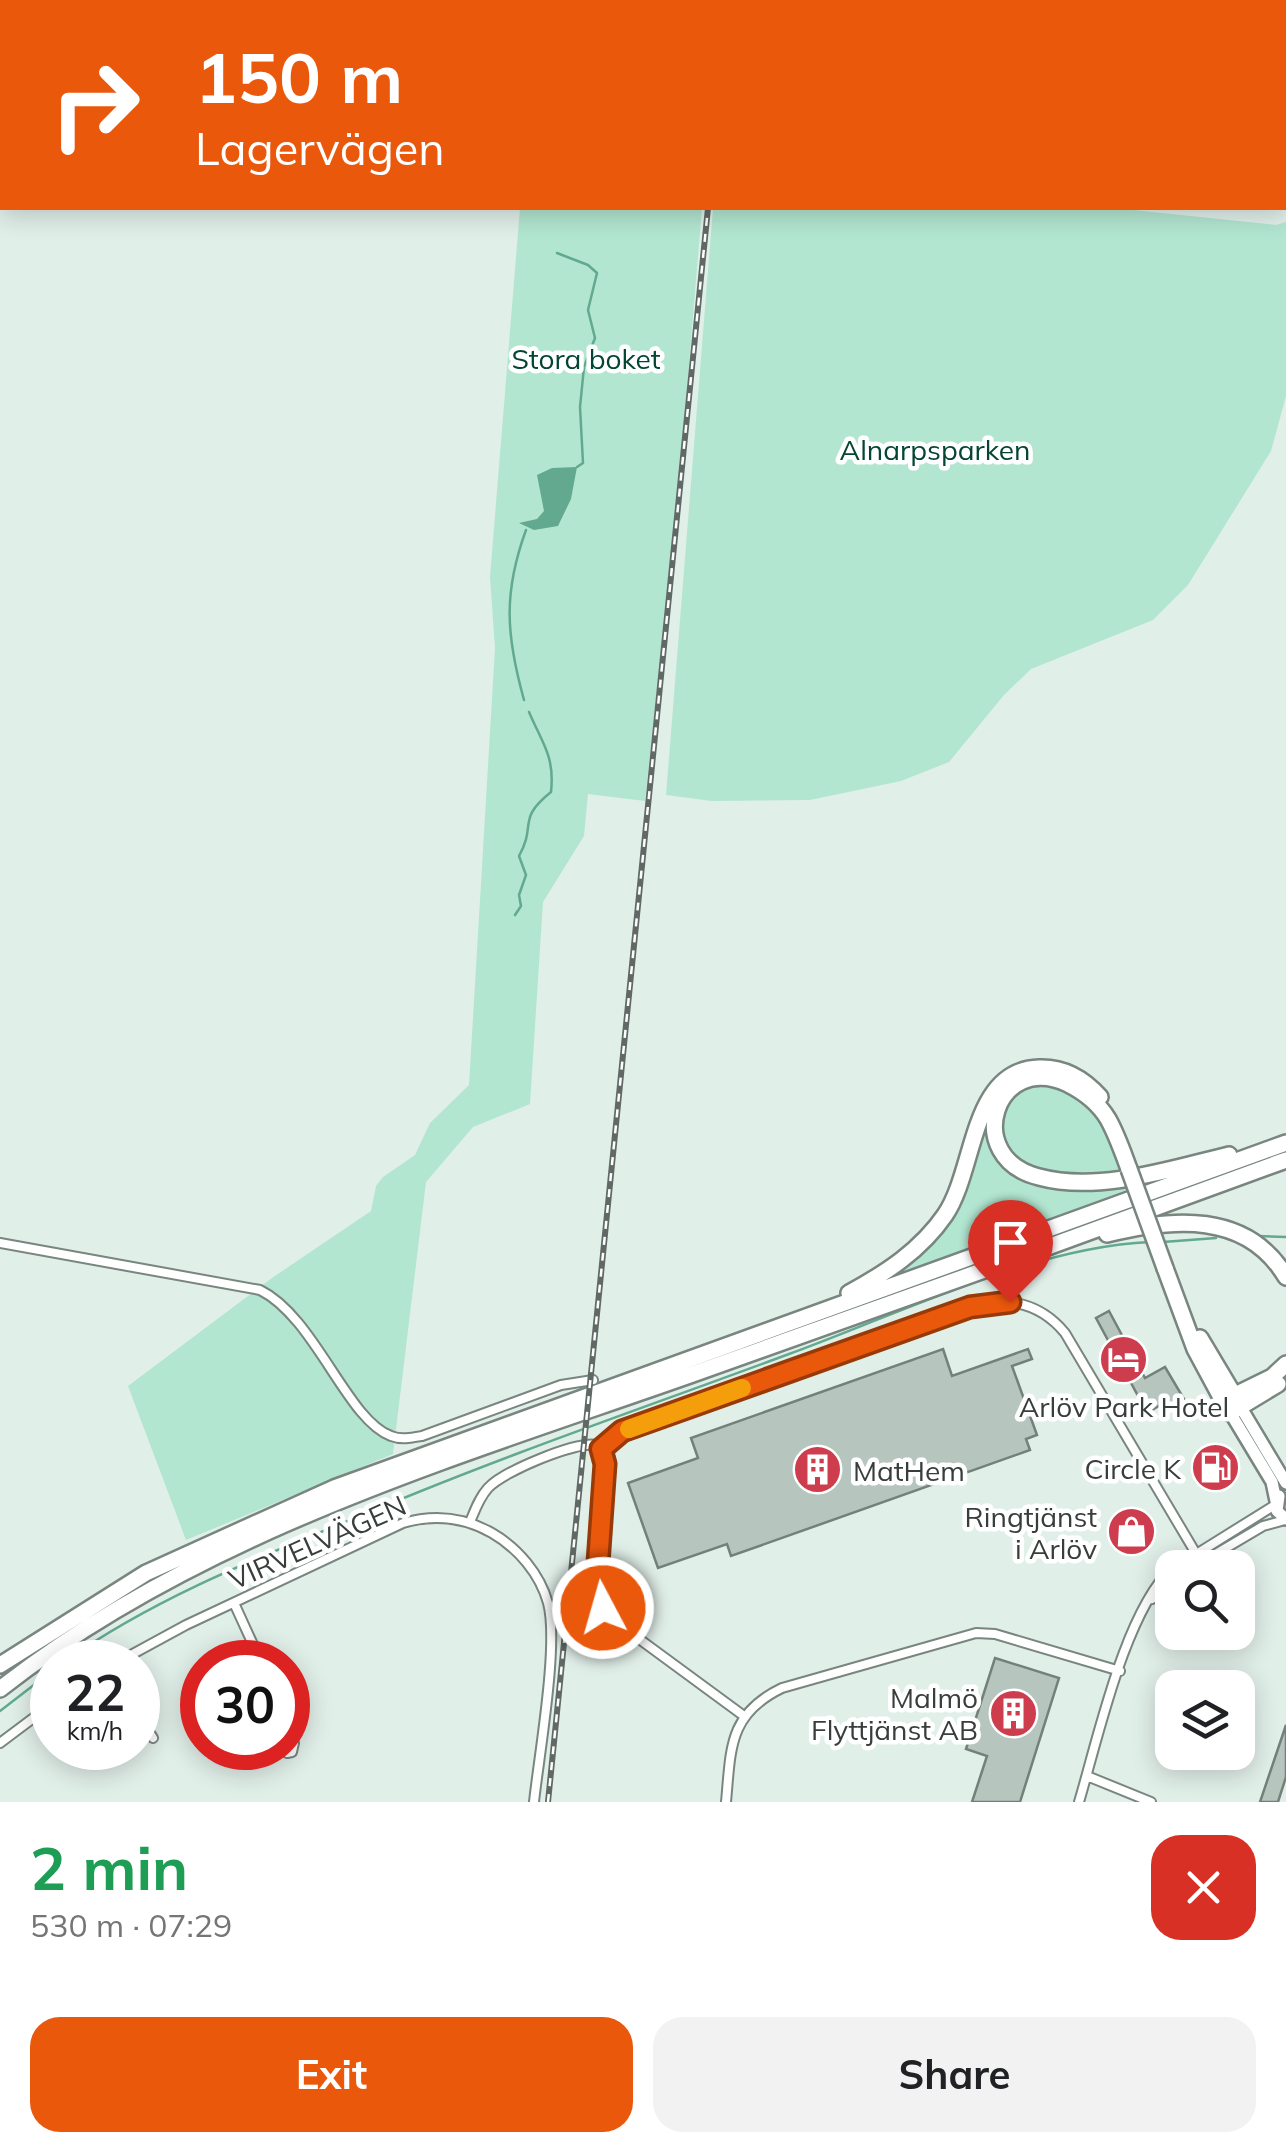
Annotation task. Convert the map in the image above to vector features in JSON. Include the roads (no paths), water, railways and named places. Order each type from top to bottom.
[{"type":"highway","points":[[808,1317],[888,1271],[932,1232],[957,1194],[989,1099],[1012,1074],[1052,1069],[1088,1084],[1114,1117],[1167,1267],[1232,1404]]},
{"type":"highway","points":[[1131,1169],[1109,1120],[1073,1086],[1058,1080],[1032,1079],[1014,1086],[997,1105],[994,1130],[1001,1152],[1020,1170],[1053,1180],[1150,1173],[1286,1142]]},
{"type":"highway","points":[[0,1665],[130,1582],[223,1535],[416,1457],[1286,1142]]},
{"type":"highway","points":[[0,1688],[75,1634],[217,1556],[314,1512],[1286,1160]]},
{"type":"highway","points":[[1015,1256],[1135,1227],[1208,1223],[1254,1242],[1286,1278]]},
{"type":"highway","points":[[1232,1404],[1286,1364]]},
{"type":"highway","points":[[1232,1404],[1286,1379]]},
{"type":"main road","points":[[1232,1404],[1286,1487],[1276,1503]]},
{"type":"main road","points":[[1232,1404],[1272,1482],[1276,1503],[1286,1520]]},
{"type":"street","points":[[0,1243],[260,1290],[299,1323],[368,1421],[398,1438],[422,1436],[561,1385],[593,1380]]},
{"type":"street","points":[[601,1449],[622,1431],[970,1307],[1018,1303],[1046,1314],[1065,1333],[1193,1550]]},
{"type":"street","points":[[470,1522],[486,1490],[505,1475],[586,1443],[601,1449]]},
{"type":"street","points":[[601,1449],[605,1464],[597,1586],[603,1608],[612,1620],[744,1716]]},
{"type":"street","points":[[1209,1550],[1276,1503]]},
{"type":"street","name":"VIRVELVÄGEN","points":[[160,1641],[403,1523],[433,1518],[470,1522],[516,1550],[538,1580],[549,1606],[550,1647],[534,1802]]},
{"type":"street","points":[[1214,1550],[1262,1526],[1286,1520]]},
{"type":"street","points":[[1079,1802],[1120,1671],[1155,1587]]},
{"type":"street","points":[[1145,1606],[1155,1597]]},
{"type":"street","points":[[234,1603],[251,1640]]},
{"type":"street","points":[[726,1802],[732,1741],[744,1716],[762,1698],[782,1688],[976,1633],[995,1634],[1120,1671]]},
{"type":"street","points":[[0,1743],[30,1720]]},
{"type":"street","points":[[1087,1776],[1151,1802]]},
{"type":"waterway","points":[[557,253],[588,265],[597,273],[588,310],[595,338],[584,367],[580,407],[583,463],[577,467]]},
{"type":"waterway","points":[[524,700],[513,655],[510,614],[513,574],[526,530]]},
{"type":"waterway","points":[[515,915],[521,906],[519,895],[526,875],[519,856],[530,816],[551,792],[552,779],[543,741],[529,712]]},
{"type":"waterway","points":[[1258,1236],[1286,1237]]},
{"type":"waterway","points":[[1163,1242],[1216,1238]]},
{"type":"waterway","points":[[97,1640],[212,1578],[474,1470],[1013,1269],[1105,1247],[1150,1242]]},
{"type":"waterway","points":[[0,1711],[30,1688]]},
{"type":"railway","points":[[548,1802],[708,210]]},
{"type":"place","name":"Arlöv Park Hotel","points":[[1124,1359]]},
{"type":"place","name":"Circle K","points":[[1216,1468]]},
{"type":"place","name":"MatHem","points":[[818,1470]]},
{"type":"place","name":"Ringtjänst i Arlöv","points":[[1132,1532]]},
{"type":"place","name":"Malmö Flyttjänst AB","points":[[1013,1713]]},
{"type":"park label","name":"Stora boket","points":[[586,358]]},
{"type":"park label","name":"Alnarpsparken","points":[[935,449]]}]
